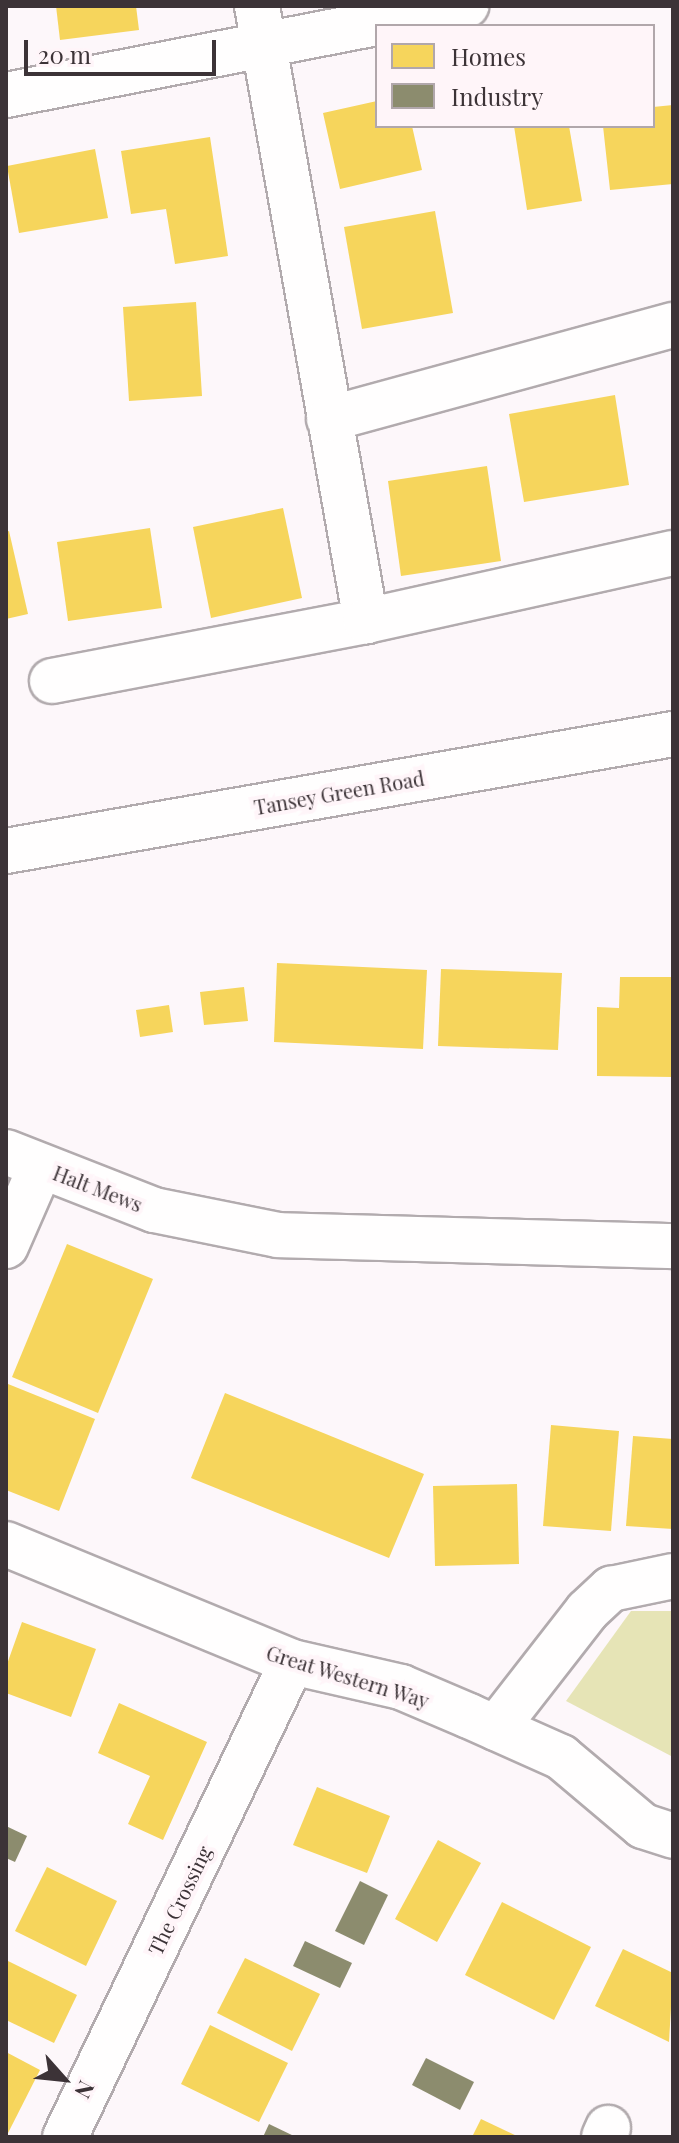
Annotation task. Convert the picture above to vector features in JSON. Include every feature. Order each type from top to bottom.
[{"type":"street","points":[[6,95],[259,26],[466,6]]},
{"type":"street","points":[[259,26],[366,621]]},
{"type":"street","points":[[329,419],[673,325]]},
{"type":"street","points":[[52,681],[366,621],[673,553]]},
{"type":"street","name":"Tansey Green Road","points":[[6,851],[673,734]]},
{"type":"street","name":"Halt Mews","points":[[6,1246],[24,1159],[154,1210],[278,1235],[673,1246]]},
{"type":"street","name":"Great Western Way","points":[[6,1544],[292,1662],[401,1687],[496,1728],[561,1757],[643,1826],[673,1836]]},
{"type":"street","points":[[496,1728],[587,1611],[611,1589],[673,1576]]},
{"type":"street","name":"The Crossing","points":[[65,2137],[292,1662]]},
{"type":"shaded area","points":[[631,1611],[673,1611],[673,1757],[566,1701]]},
{"type":"building: Homes","points":[[56,6],[136,6],[139,30],[60,40]]},
{"type":"building: Homes","points":[[375,101],[375,128],[412,128],[422,170],[340,189],[323,113]]},
{"type":"building: Homes","points":[[673,105],[673,184],[610,190],[603,128],[655,128],[655,107]]},
{"type":"building: Homes","points":[[514,128],[569,128],[582,201],[527,210]]},
{"type":"building: Homes","points":[[210,137],[228,256],[175,264],[166,209],[131,214],[121,151]]},
{"type":"building: Homes","points":[[95,149],[108,218],[19,233],[7,166]]},
{"type":"building: Homes","points":[[435,211],[453,313],[362,329],[344,227]]},
{"type":"building: Homes","points":[[196,302],[202,396],[129,401],[123,307]]},
{"type":"building: Homes","points":[[615,395],[629,485],[524,502],[509,414]]},
{"type":"building: Homes","points":[[487,466],[501,561],[401,576],[388,481]]},
{"type":"building: Homes","points":[[283,508],[302,598],[211,618],[193,527]]},
{"type":"building: Homes","points":[[150,528],[162,608],[68,621],[57,542]]},
{"type":"building: Homes","points":[[9,531],[28,614],[6,619],[6,532]]},
{"type":"building: Homes","points":[[277,963],[427,970],[423,1049],[274,1042]]},
{"type":"building: Homes","points":[[441,969],[562,973],[558,1050],[438,1046]]},
{"type":"building: Homes","points":[[620,977],[673,977],[673,1077],[597,1076],[597,1007],[619,1008]]},
{"type":"building: Homes","points":[[244,987],[248,1021],[204,1025],[200,992]]},
{"type":"building: Homes","points":[[169,1005],[173,1032],[140,1037],[136,1010]]},
{"type":"building: Homes","points":[[67,1244],[153,1279],[98,1413],[12,1377]]},
{"type":"building: Homes","points":[[8,1384],[95,1419],[59,1511],[6,1490]]},
{"type":"building: Homes","points":[[225,1393],[424,1474],[389,1558],[191,1478]]},
{"type":"building: Homes","points":[[551,1425],[619,1431],[611,1531],[543,1526]]},
{"type":"building: Homes","points":[[633,1436],[673,1439],[673,1529],[626,1526]]},
{"type":"building: Homes","points":[[517,1484],[519,1564],[435,1566],[433,1486]]},
{"type":"building: Homes","points":[[22,1622],[96,1649],[71,1717],[6,1693],[6,1667]]},
{"type":"building: Homes","points":[[119,1703],[207,1742],[163,1840],[128,1824],[150,1776],[98,1753]]},
{"type":"building: Homes","points":[[317,1787],[390,1816],[367,1873],[293,1845]]},
{"type":"building: Homes","points":[[438,1840],[481,1863],[437,1942],[395,1919]]},
{"type":"building: Homes","points":[[47,1867],[117,1901],[86,1966],[15,1931]]},
{"type":"building: Homes","points":[[502,1902],[591,1947],[554,2020],[465,1975]]},
{"type":"building: Homes","points":[[623,1949],[673,1973],[669,2042],[595,2006]]},
{"type":"building: Homes","points":[[245,1958],[320,1994],[292,2051],[217,2013]]},
{"type":"building: Homes","points":[[6,1960],[77,1995],[54,2043],[6,2020]]},
{"type":"building: Homes","points":[[210,2025],[288,2063],[259,2122],[181,2084]]},
{"type":"building: Homes","points":[[6,2052],[40,2070],[6,2137]]},
{"type":"building: Homes","points":[[481,2119],[519,2137],[472,2137]]},
{"type":"building: Industry","points":[[6,1826],[27,1836],[15,1862],[6,1858]]},
{"type":"building: Industry","points":[[360,1881],[388,1895],[364,1945],[335,1931]]},
{"type":"building: Industry","points":[[305,1941],[352,1963],[340,1988],[293,1966]]},
{"type":"building: Industry","points":[[426,2058],[474,2082],[460,2110],[412,2085]]},
{"type":"building: Industry","points":[[269,2124],[296,2137],[263,2137]]}]
